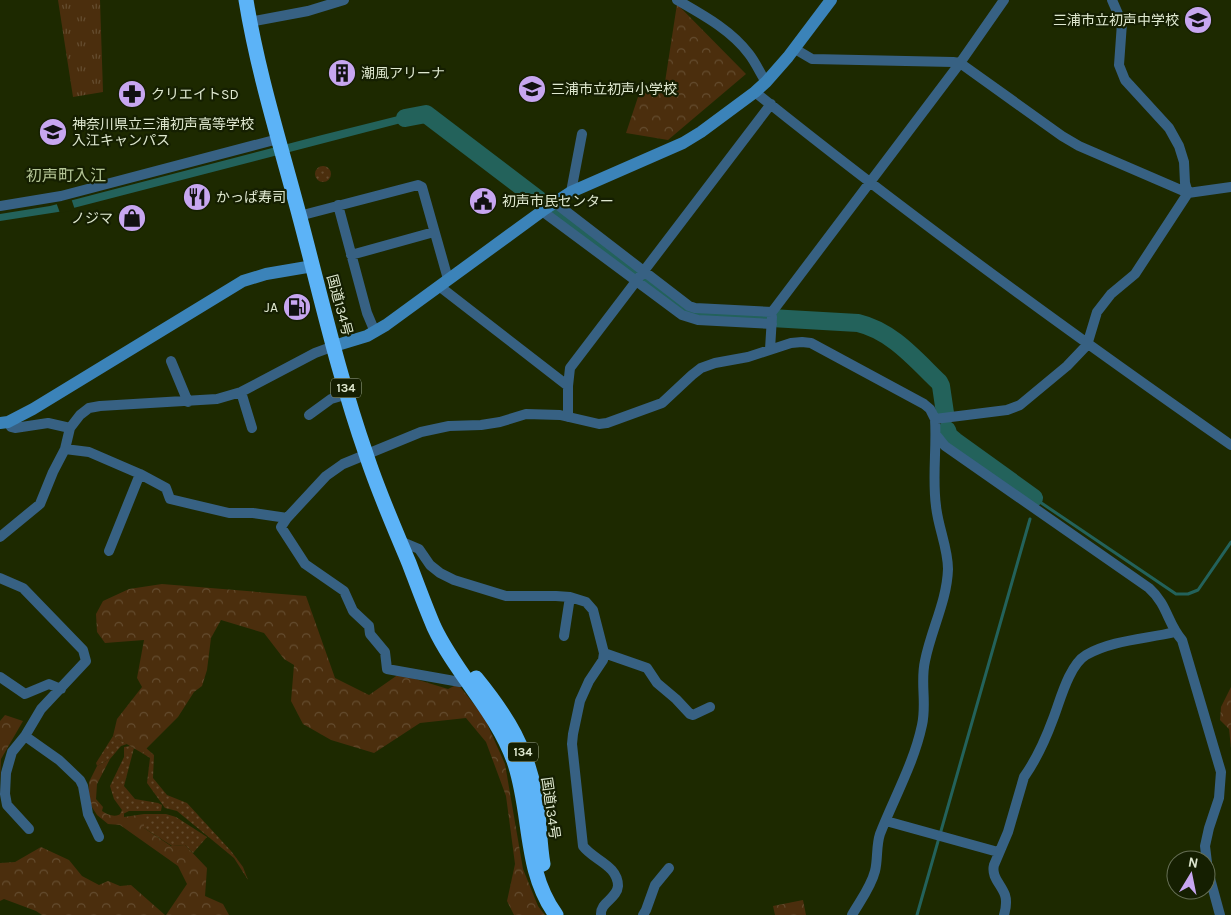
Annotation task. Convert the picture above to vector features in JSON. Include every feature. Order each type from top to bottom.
[{"type":"highway","name":"国道134号","points":[[246,0],[260,72],[334,346],[366,454],[434,627],[466,680],[489,712],[514,760],[523,797],[536,876],[548,904],[556,915]]},
{"type":"highway","name":"国道134号","points":[[428,610],[456,653],[499,706],[515,733],[525,757],[536,797],[540,850],[544,872],[554,895],[566,915]]},
{"type":"street","points":[[249,22],[308,12],[344,0]]},
{"type":"street","points":[[677,0],[734,38],[750,55],[766,82]]},
{"type":"street","points":[[0,537],[40,504],[52,472],[65,449],[70,428],[80,415],[89,408],[216,399],[241,392],[315,353],[375,332],[548,206],[571,192],[683,143],[701,132],[766,82],[795,49],[831,0]]},
{"type":"street","points":[[770,349],[772,318],[870,182],[960,63],[1004,0]]},
{"type":"street","points":[[1112,0],[1122,23],[1119,64],[1125,80],[1169,128],[1184,162],[1185,183],[1188,192]]},
{"type":"street","points":[[795,49],[812,59],[960,63],[1062,136],[1079,146],[1188,192],[1231,187]]},
{"type":"street","points":[[755,92],[870,182],[1087,345],[1231,445]]},
{"type":"street","points":[[568,417],[570,368],[771,104]]},
{"type":"street","points":[[571,192],[582,134]]},
{"type":"street","points":[[0,206],[61,196],[278,140]]},
{"type":"street","points":[[299,216],[418,185],[422,187],[434,232],[443,282],[568,386]]},
{"type":"street","points":[[935,419],[994,413],[1020,405],[1067,366],[1087,345],[1097,312],[1111,294],[1134,274],[1188,192]]},
{"type":"street","points":[[338,205],[367,313],[375,332]]},
{"type":"street","points":[[548,206],[640,276],[689,306],[772,318]]},
{"type":"street","points":[[351,255],[434,232]]},
{"type":"street","points":[[4,422],[33,409],[243,281],[257,276],[313,266]]},
{"type":"street","points":[[466,680],[460,682],[387,669],[384,652],[370,634],[369,626],[352,611],[344,591],[305,564],[281,527],[326,476],[343,464],[421,432],[437,428],[500,422],[526,414],[560,415],[599,424],[662,403],[701,368],[715,363],[748,357],[791,343],[802,342],[811,344],[924,404],[930,409],[935,419],[937,436],[934,480],[936,506],[948,570],[942,603],[928,643],[924,663],[922,677],[924,704],[922,725],[877,846],[875,870],[871,881],[852,915]]},
{"type":"street","points":[[171,361],[188,402]]},
{"type":"street","points":[[241,392],[252,428]]},
{"type":"street","points":[[309,415],[331,399],[348,394]]},
{"type":"street","points":[[4,422],[15,428],[48,423],[70,428]]},
{"type":"street","points":[[937,436],[945,446],[1149,588],[1159,597],[1175,632],[1182,640],[1226,785],[1205,846],[1208,872],[1220,915]]},
{"type":"street","points":[[65,449],[89,452],[140,474],[166,488],[170,499],[229,513],[253,513],[287,518]]},
{"type":"street","points":[[109,551],[140,474]]},
{"type":"street","points":[[400,540],[419,550],[430,565],[454,580],[506,596],[570,597],[586,602],[593,610],[604,653],[603,660],[589,681],[580,701],[572,744],[583,846],[608,866],[615,876],[618,885],[616,893],[602,907],[601,915]]},
{"type":"street","points":[[0,578],[23,588],[83,650],[86,661],[41,709],[25,736],[12,752],[6,773],[7,806],[29,829]]},
{"type":"street","points":[[564,636],[570,597]]},
{"type":"street","points":[[1004,915],[1005,895],[993,870],[998,852],[1008,832],[1024,777],[1030,769],[1053,720],[1062,694],[1078,664],[1084,656],[1109,646],[1175,632]]},
{"type":"street","points":[[604,653],[647,668],[657,683],[676,699],[686,712],[693,715],[710,707]]},
{"type":"street","points":[[0,677],[26,694],[49,684],[61,689]]},
{"type":"street","points":[[25,736],[59,760],[80,780],[83,786],[88,814],[99,837]]},
{"type":"street","points":[[886,821],[998,852]]},
{"type":"street","points":[[643,915],[655,885],[669,868]]},
{"type":"green space","points":[[58,0],[100,0],[103,92],[73,97]]},
{"type":"green space","points":[[677,4],[746,74],[668,140],[626,133],[638,97],[665,82]]},
{"type":"green space","points":[[323,166],[329,168],[331,174],[329,180],[323,182],[317,180],[315,174],[317,168]]},
{"type":"green space","points":[[162,584],[306,596],[335,678],[369,695],[399,674],[448,689],[458,684],[484,717],[505,764],[523,869],[538,906],[545,915],[514,915],[507,901],[515,864],[506,796],[486,742],[466,718],[420,723],[374,753],[331,740],[303,724],[291,701],[294,665],[284,659],[264,633],[221,620],[211,638],[207,670],[202,686],[194,692],[178,717],[142,753],[113,736],[117,719],[142,687],[137,678],[144,640],[105,643],[97,632],[96,614],[103,601],[129,589]]},
{"type":"green space","points":[[1231,687],[1231,748],[1229,729],[1220,720],[1221,707]]},
{"type":"green space","points":[[5,715],[23,721],[1,759],[0,781],[0,721]]},
{"type":"green space","points":[[113,736],[127,744],[121,746],[110,759],[97,766],[96,763]]},
{"type":"green space","points":[[130,746],[134,748],[124,786],[135,799],[162,805],[161,811],[129,811],[119,816],[122,810],[114,799],[110,786],[124,757],[124,747]]},
{"type":"green space","points":[[146,748],[154,755],[153,778],[167,795],[187,803],[231,851],[243,867],[248,880],[234,858],[177,811],[165,808],[147,783],[150,758],[142,753]]},
{"type":"green space","points":[[110,759],[97,784],[96,799],[103,807],[102,811],[113,816],[124,812],[124,817],[144,814],[144,828],[171,846],[185,845],[207,868],[205,896],[223,904],[229,915],[166,915],[187,884],[178,866],[120,825],[108,824],[97,815],[88,801],[89,782],[97,766]]},
{"type":"green space","points":[[144,814],[166,814],[176,817],[207,837],[193,853],[185,845],[172,846],[144,828]]},
{"type":"green space","points":[[41,847],[69,860],[82,876],[99,885],[108,881],[120,886],[131,885],[165,915],[42,915],[4,899],[0,901],[0,863],[15,862]]},
{"type":"green space","points":[[803,900],[806,915],[775,915],[773,906]]},
{"type":"water","points":[[425,112],[428,116],[58,212],[0,221],[0,214],[50,206],[322,135],[410,113]]},
{"type":"pier","points":[[71,198],[75,210],[60,213],[56,202]]},
{"type":"waterway","points":[[405,118],[426,114],[685,311],[698,314],[858,323],[882,332],[912,355],[939,382],[945,413]]},
{"type":"waterway","points":[[947,430],[949,436],[955,441],[1034,498]]},
{"type":"waterway","points":[[1034,501],[1034,498],[1176,594],[1188,594],[1198,590],[1231,542]]},
{"type":"waterway","points":[[917,915],[1030,519]]},
{"type":"place","name":"三浦市立初声中学校","points":[[1198,20]]},
{"type":"place","name":"潮風アリーナ","points":[[342,73]]},
{"type":"place","name":"三浦市立初声小学校","points":[[532,89]]},
{"type":"place","name":"クリエイトSD","points":[[132,94]]},
{"type":"place","name":"神奈川県立三浦初声高等学校 入江キャンパス","points":[[53,132]]},
{"type":"place","name":"かっぱ寿司","points":[[197,197]]},
{"type":"place","name":"初声市民センター","points":[[483,201]]},
{"type":"place","name":"ノジマ","points":[[132,218]]},
{"type":"place","name":"JA","points":[[297,307]]},
{"type":"district","name":"初声町入江","points":[[66,175]]}]
